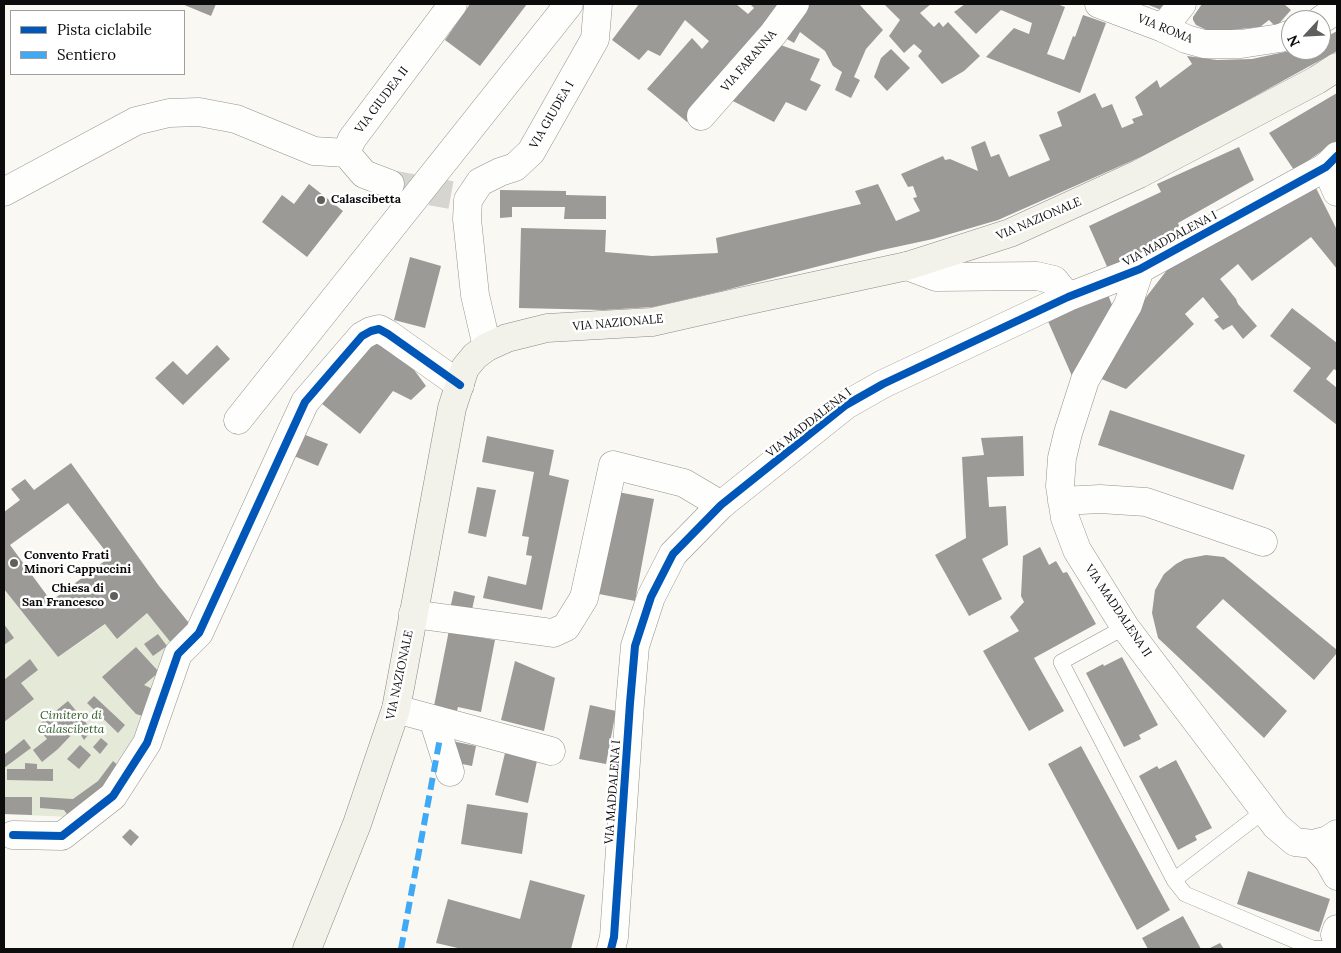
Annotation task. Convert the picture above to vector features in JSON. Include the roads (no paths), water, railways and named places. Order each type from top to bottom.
[{"type":"main road","name":"VIA NAZIONALE","points":[[307,949],[357,824],[396,709],[412,614],[452,408],[465,368],[475,356],[487,347],[506,338],[547,328],[652,322],[907,266],[1010,233],[1139,174],[1317,80],[1337,67]]},
{"type":"street","name":"VIA GIUDEA II","points":[[346,154],[352,139],[453,4]]},
{"type":"street","points":[[238,420],[569,4]]},
{"type":"street","name":"VIA GIUDEA I","points":[[487,347],[475,295],[467,219],[460,197],[480,182],[500,172],[516,167],[530,152],[595,39],[598,4]]},
{"type":"street","name":"VIA FARANNA","points":[[701,116],[773,34],[795,4]]},
{"type":"street","name":"VIA ROMA","points":[[1099,4],[1163,28],[1186,39],[1204,44],[1241,44],[1281,38]]},
{"type":"street","points":[[1163,28],[1182,4]]},
{"type":"street","points":[[4,192],[136,122],[169,113],[199,112],[236,119],[314,151],[346,154],[364,174],[390,184]]},
{"type":"street","points":[[1331,161],[1337,192]]},
{"type":"street","name":"VIA MADDALENA I","points":[[611,949],[614,937],[635,646],[651,597],[673,554],[721,505],[846,405],[883,384],[1068,297],[1140,269],[1331,161]]},
{"type":"street","points":[[907,266],[936,277],[1037,276],[1054,280],[1068,297]]},
{"type":"street","name":"VIA MADDALENA II","points":[[1140,269],[1128,304],[1085,380],[1068,433],[1062,458],[1060,486],[1065,518],[1077,550],[1125,627],[1276,826],[1295,842],[1325,839]]},
{"type":"street","points":[[13,835],[62,836],[113,796],[147,743],[178,654],[199,633],[206,619],[304,402],[362,336],[379,329],[460,385]]},
{"type":"street","points":[[412,614],[553,633],[566,627],[584,598],[613,465],[684,483],[721,505]]},
{"type":"street","points":[[1062,501],[1100,498],[1146,502],[1263,542]]},
{"type":"street","points":[[396,709],[551,751]]},
{"type":"street","points":[[433,719],[450,772]]},
{"type":"street","points":[[1325,839],[1328,860],[1337,876]]},
{"type":"street","points":[[1337,930],[1335,936],[1337,939]]},
{"type":"lane","points":[[1125,627],[1061,662],[1174,880],[1185,894],[1312,948],[1328,949]]},
{"type":"lane","points":[[1174,880],[1264,811]]},
{"type":"tunnel","points":[[390,184],[451,195]]},
{"type":"place","name":"Calascibetta","points":[[321,200]]},
{"type":"place","name":"Convento Frati Minori Cappuccini","points":[[14,563]]},
{"type":"place","name":"Chiesa di San Francesco","points":[[114,596]]},
{"type":"park label","name":"Cimitero di Calascibetta","points":[[71,723]]}]
